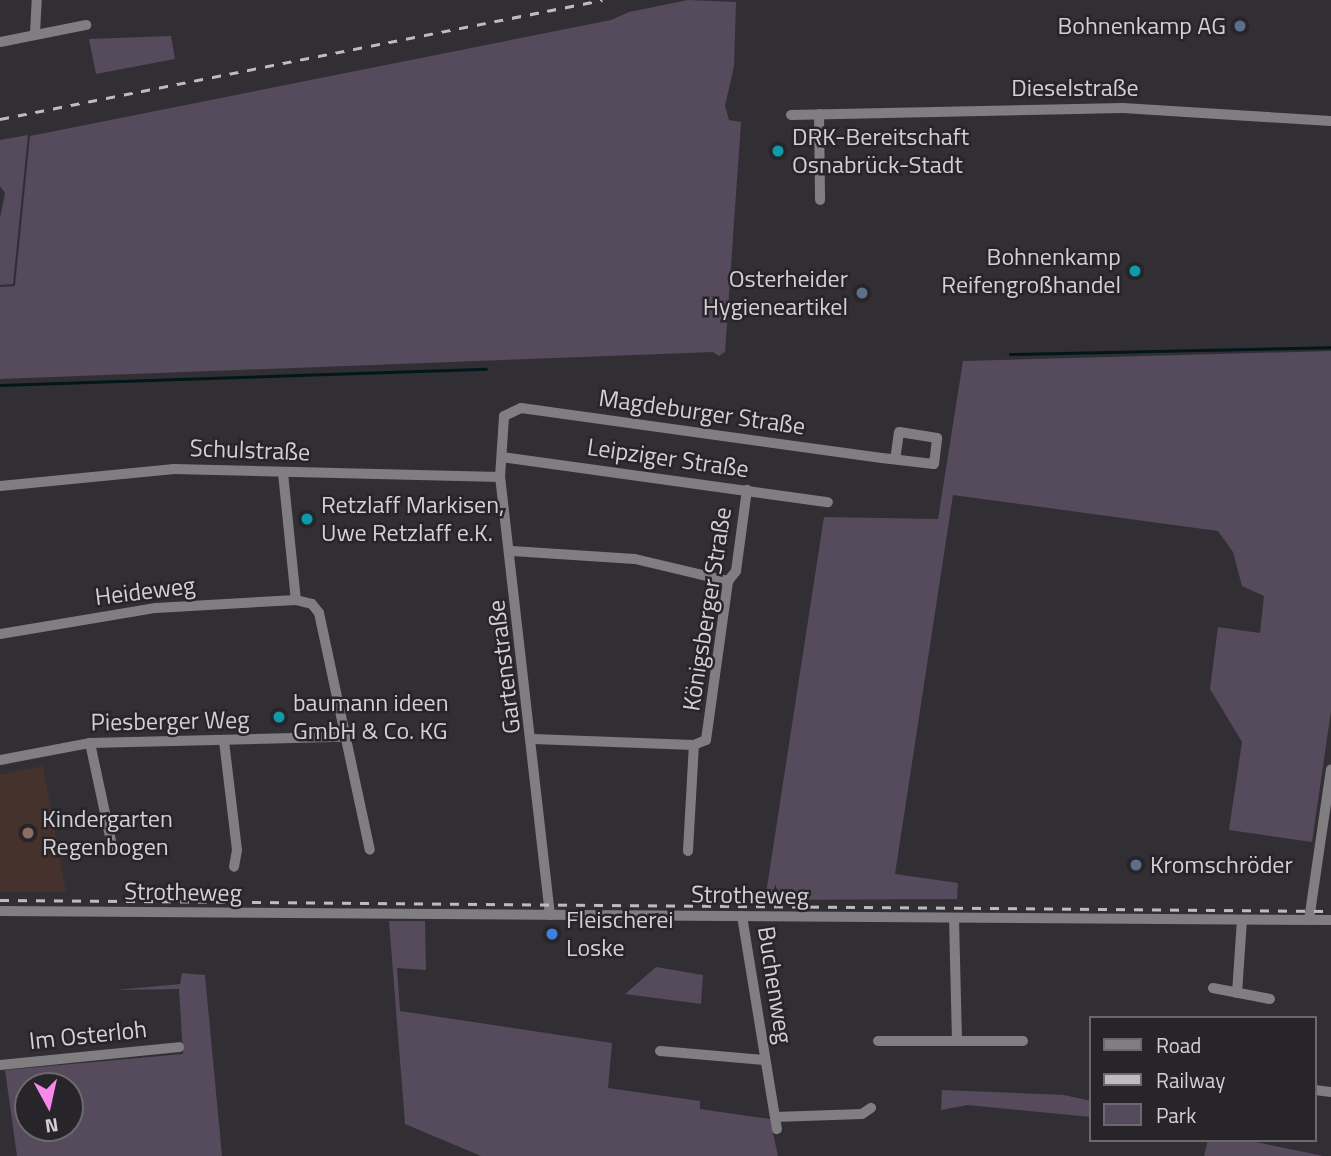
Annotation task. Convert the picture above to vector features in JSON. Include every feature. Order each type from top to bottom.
[{"type":"street","points":[[35,33],[37,0]]},
{"type":"street","points":[[0,42],[86,25]]},
{"type":"street","name":"Dieselstraße","points":[[791,114],[1123,108],[1331,121]]},
{"type":"street","points":[[819,114],[820,200]]},
{"type":"street","name":"Magdeburger Straße","points":[[504,416],[522,408],[895,460]]},
{"type":"street","name":"Gartenstraße","points":[[504,416],[500,477],[512,551],[550,915]]},
{"type":"street","name":"Leipziger Straße","points":[[502,457],[828,502]]},
{"type":"street","name":"Schulstraße","points":[[0,486],[174,469],[500,477]]},
{"type":"street","points":[[283,473],[296,600],[312,604],[319,613],[343,737],[360,790],[370,850]]},
{"type":"street","name":"Königsberger Straße","points":[[688,851],[694,745],[709,733],[728,581],[736,571],[747,490]]},
{"type":"street","points":[[512,551],[635,559],[728,581]]},
{"type":"street","name":"Heideweg","points":[[0,634],[156,608],[296,600]]},
{"type":"street","name":"Piesberger Weg","points":[[0,760],[90,743],[343,737]]},
{"type":"street","points":[[533,739],[694,745]]},
{"type":"street","points":[[224,741],[237,850],[234,867]]},
{"type":"street","points":[[90,743],[113,850]]},
{"type":"street","points":[[1309,920],[1331,770]]},
{"type":"street","name":"Strotheweg","points":[[0,911],[1331,920]]},
{"type":"street","name":"Buchenweg","points":[[742,916],[776,1123],[862,1114],[871,1108]]},
{"type":"street","points":[[954,918],[957,1040]]},
{"type":"street","points":[[1237,993],[1242,920]]},
{"type":"street","points":[[1213,988],[1270,999]]},
{"type":"street","points":[[878,1041],[1023,1041]]},
{"type":"street","name":"Im Osterloh","points":[[0,1065],[179,1047]]},
{"type":"street","name":"Buchenweg","points":[[660,1051],[765,1060]]},
{"type":"shaded area","name":"Kindergarten Regenbogen","points":[[43,766],[66,892],[0,892],[0,775]]},
{"type":"green space","points":[[688,0],[736,2],[734,66],[725,106],[729,120],[741,122],[725,352],[719,356],[713,352],[0,379],[0,287],[15,286],[30,136],[611,20],[629,12]]},
{"type":"green space","points":[[171,36],[175,59],[96,74],[89,39]]},
{"type":"green space","points":[[28,135],[13,284],[0,285],[0,218],[5,193],[0,186],[0,140]]},
{"type":"green space","points":[[1331,351],[1331,711],[1312,842],[1229,830],[1242,742],[1210,689],[1218,627],[1260,633],[1264,596],[1242,586],[1233,552],[1218,531],[953,495],[895,874],[958,883],[957,899],[765,900],[824,517],[938,519],[963,361]]},
{"type":"green space","points":[[389,921],[425,921],[426,970],[397,968],[400,1011],[612,1043],[608,1088],[700,1101],[700,1109],[770,1119],[778,1156],[481,1156],[405,1124]]},
{"type":"green space","points":[[656,967],[703,975],[701,1004],[625,994]]},
{"type":"green space","points":[[182,973],[205,975],[222,1156],[17,1156],[15,1142],[84,1142],[84,1072],[14,1072],[14,1134],[5,1070],[183,1054],[179,989],[115,990],[180,984]]},
{"type":"green space","points":[[942,1090],[1064,1095],[1090,1101],[1090,1117],[968,1105],[941,1110]]},
{"type":"green space","points":[[1208,1142],[1256,1142],[1323,1156],[1204,1156]]},
{"type":"waterway","points":[[1010,354],[1331,347]]},
{"type":"waterway","points":[[0,385],[486,369]]},
{"type":"railway","points":[[0,119],[602,0]]},
{"type":"railway","points":[[0,900],[1331,911]]},
{"type":"place","name":"Bohnenkamp AG","points":[[1240,26]]},
{"type":"place","name":"DRK-Bereitschaft Osnabrück-Stadt","points":[[778,151]]},
{"type":"place","name":"Bohnenkamp Reifengroßhandel","points":[[1135,271]]},
{"type":"place","name":"Osterheider Hygieneartikel","points":[[862,293]]},
{"type":"place","name":"Retzlaff Markisen, Uwe Retzlaff e.K.","points":[[307,519]]},
{"type":"place","name":"baumann ideen GmbH & Co. KG","points":[[279,717]]},
{"type":"place","name":"Kindergarten Regenbogen","points":[[28,833]]},
{"type":"place","name":"Kromschröder","points":[[1136,865]]},
{"type":"place","name":"Fleischerei Loske","points":[[552,934]]}]
